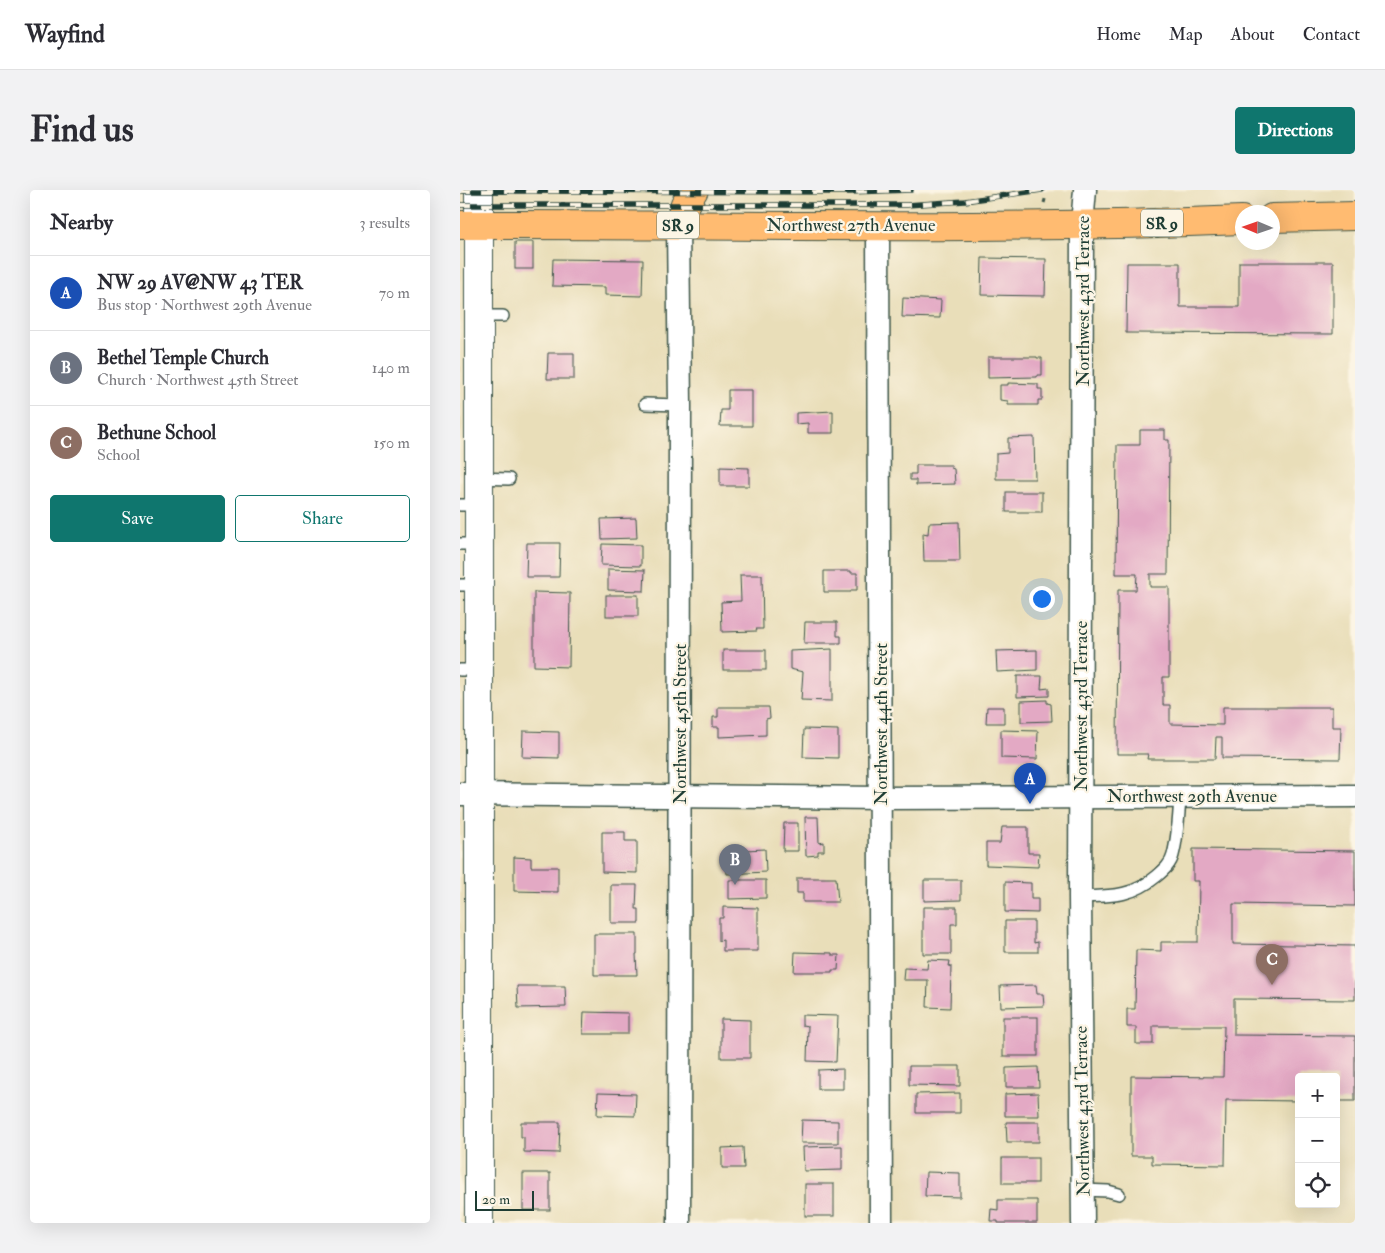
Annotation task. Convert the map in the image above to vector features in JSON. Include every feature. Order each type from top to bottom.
[{"type":"main road","points":[[678,225],[685,204],[694,190]]},
{"type":"main road","points":[[1280,218],[1355,216]]},
{"type":"main road","name":"Northwest 27th Avenue","points":[[470,225],[1134,224],[1235,220]]},
{"type":"street","points":[[479,190],[470,225],[491,316],[478,478],[469,505],[469,794],[479,1223]]},
{"type":"street","name":"Northwest 43rd Terrace","points":[[1083,1223],[1080,797],[1082,224],[1085,190]]},
{"type":"street","name":"Northwest 45th Street","points":[[678,225],[680,405],[679,1223]]},
{"type":"street","name":"Northwest 44th Street","points":[[878,225],[882,1223]]},
{"type":"street","name":"Northwest 29th Avenue","points":[[469,794],[881,798],[1355,796]]},
{"type":"lane","points":[[645,404],[680,405]]},
{"type":"lane","points":[[478,478],[509,479]]},
{"type":"lane","points":[[1080,897],[1129,894],[1146,885],[1168,867],[1173,856],[1180,796]]},
{"type":"lane","points":[[1083,1190],[1108,1190],[1119,1194]]},
{"type":"building","points":[[515,242],[533,242],[533,269],[515,269]]},
{"type":"building","points":[[982,258],[1046,259],[1045,296],[981,295]]},
{"type":"building","points":[[553,259],[643,260],[642,296],[605,295],[605,287],[552,286]]},
{"type":"building","points":[[1239,262],[1333,262],[1333,334],[1126,333],[1127,263],[1180,263],[1180,307],[1239,307]]},
{"type":"building","points":[[903,298],[941,300],[940,318],[902,317]]},
{"type":"building","points":[[548,353],[574,353],[574,379],[547,379]]},
{"type":"building","points":[[988,357],[1042,358],[1042,375],[1037,375],[1037,377],[988,378]]},
{"type":"building","points":[[1008,383],[1038,384],[1038,389],[1042,389],[1042,400],[1038,400],[1038,405],[1008,405],[1008,401],[1000,400],[1000,385],[1008,385]]},
{"type":"building","points":[[728,390],[752,390],[752,426],[720,426],[721,410],[728,410]]},
{"type":"building","points":[[833,411],[833,433],[808,433],[808,423],[796,424],[796,413]]},
{"type":"building","points":[[1140,430],[1165,430],[1165,440],[1169,440],[1168,574],[1150,574],[1150,587],[1169,587],[1169,677],[1163,677],[1163,705],[1170,705],[1170,724],[1223,725],[1223,707],[1332,707],[1332,727],[1341,727],[1340,759],[1222,758],[1222,737],[1216,737],[1215,759],[1147,759],[1148,754],[1117,754],[1118,590],[1136,590],[1137,574],[1116,574],[1117,445],[1140,445]]},
{"type":"building","points":[[1034,437],[1035,479],[996,479],[996,454],[1008,453],[1008,438]]},
{"type":"building","points":[[916,465],[951,465],[951,468],[954,469],[955,484],[916,485],[916,480],[910,480],[910,474],[916,474]]},
{"type":"building","points":[[720,467],[749,468],[749,486],[720,486]]},
{"type":"building","points":[[1006,492],[1042,492],[1042,512],[1006,512]]},
{"type":"building","points":[[636,518],[637,538],[602,539],[601,519]]},
{"type":"building","points":[[959,522],[960,561],[924,561],[923,533],[928,534],[929,523]]},
{"type":"building","points":[[527,543],[560,543],[559,577],[526,577]]},
{"type":"building","points":[[602,544],[641,545],[641,566],[601,565]]},
{"type":"building","points":[[608,569],[645,570],[644,591],[608,590]]},
{"type":"building","points":[[824,571],[851,571],[851,573],[857,573],[857,590],[851,590],[851,592],[824,592]]},
{"type":"building","points":[[740,575],[762,575],[763,629],[756,629],[757,631],[722,632],[721,602],[741,601]]},
{"type":"building","points":[[534,592],[570,593],[569,667],[534,666]]},
{"type":"building","points":[[606,595],[638,595],[638,616],[606,616]]},
{"type":"building","points":[[805,622],[837,622],[837,636],[841,636],[841,643],[804,643]]},
{"type":"building","points":[[832,649],[832,701],[801,700],[803,672],[790,669],[790,651]]},
{"type":"building","points":[[723,650],[766,650],[766,670],[723,670]]},
{"type":"building","points":[[1037,650],[1037,670],[997,672],[996,651]]},
{"type":"building","points":[[1017,676],[1042,676],[1041,689],[1049,688],[1049,696],[1017,697]]},
{"type":"building","points":[[1047,700],[1047,703],[1051,704],[1052,721],[1021,722],[1021,701]]},
{"type":"building","points":[[718,707],[769,707],[770,718],[766,719],[766,735],[719,737],[719,727],[713,727],[713,717],[718,717]]},
{"type":"building","points":[[987,707],[1004,707],[1004,723],[986,723]]},
{"type":"building","points":[[804,729],[838,730],[838,758],[803,757]]},
{"type":"building","points":[[1001,730],[1038,731],[1037,759],[1001,758]]},
{"type":"building","points":[[523,731],[559,732],[559,758],[522,757]]},
{"type":"building","points":[[805,817],[818,817],[819,843],[824,842],[824,851],[818,851],[818,855],[806,856]]},
{"type":"building","points":[[784,823],[798,823],[798,851],[783,851]]},
{"type":"building","points":[[1002,827],[1028,827],[1028,853],[1039,853],[1038,867],[986,865],[986,843],[1000,843]]},
{"type":"building","points":[[602,832],[625,832],[625,841],[637,841],[637,873],[602,872]]},
{"type":"building","points":[[765,849],[766,872],[727,874],[725,851]]},
{"type":"building","points":[[1193,849],[1355,851],[1355,906],[1233,904],[1233,944],[1355,946],[1355,1000],[1234,999],[1234,1035],[1355,1036],[1355,1101],[1340,1101],[1340,1073],[1295,1073],[1295,1101],[1226,1100],[1225,1165],[1152,1164],[1152,1156],[1131,1156],[1131,1076],[1223,1077],[1224,1026],[1153,1026],[1153,1044],[1136,1044],[1136,1027],[1127,1027],[1127,1009],[1135,1009],[1136,950],[1161,951],[1161,942],[1198,942],[1199,881],[1193,881]]},
{"type":"building","points":[[514,857],[531,858],[531,867],[558,867],[558,892],[514,891]]},
{"type":"building","points":[[797,878],[836,878],[838,902],[803,902],[803,893],[797,893]]},
{"type":"building","points":[[729,880],[766,880],[766,898],[729,899]]},
{"type":"building","points":[[924,880],[961,880],[961,900],[924,901]]},
{"type":"building","points":[[1005,882],[1031,883],[1031,899],[1038,899],[1038,913],[1005,912]]},
{"type":"building","points":[[611,885],[637,885],[636,909],[639,909],[639,923],[611,923]]},
{"type":"building","points":[[723,907],[758,908],[758,951],[723,951],[723,940],[719,941],[719,918],[723,918]]},
{"type":"building","points":[[923,907],[957,907],[957,924],[951,924],[951,954],[923,954]]},
{"type":"building","points":[[1005,921],[1034,921],[1034,943],[1038,942],[1038,952],[1005,952]]},
{"type":"building","points":[[594,934],[637,934],[637,975],[594,975]]},
{"type":"building","points":[[795,952],[832,953],[832,955],[839,955],[838,970],[832,970],[832,972],[794,972]]},
{"type":"building","points":[[928,960],[950,961],[950,1008],[927,1007],[928,980],[903,980],[904,968],[927,969]]},
{"type":"building","points":[[1036,985],[1037,994],[1043,994],[1044,1006],[1001,1007],[1000,986]]},
{"type":"building","points":[[517,986],[565,986],[566,1007],[518,1008]]},
{"type":"building","points":[[584,1012],[628,1013],[628,1034],[583,1034]]},
{"type":"building","points":[[802,1015],[838,1016],[836,1062],[807,1061],[808,1026],[802,1025]]},
{"type":"building","points":[[1003,1017],[1038,1017],[1038,1056],[1003,1056]]},
{"type":"building","points":[[721,1019],[750,1020],[750,1058],[721,1058]]},
{"type":"building","points":[[909,1066],[960,1066],[960,1086],[909,1085]]},
{"type":"building","points":[[1038,1067],[1039,1087],[1006,1087],[1006,1068]]},
{"type":"building","points":[[843,1069],[843,1089],[818,1089],[818,1070]]},
{"type":"building","points":[[598,1093],[636,1094],[635,1116],[597,1115]]},
{"type":"building","points":[[960,1093],[960,1113],[916,1113],[916,1094]]},
{"type":"building","points":[[1038,1093],[1039,1116],[1005,1116],[1005,1094]]},
{"type":"building","points":[[802,1120],[838,1121],[838,1143],[801,1143]]},
{"type":"building","points":[[521,1122],[560,1122],[559,1153],[524,1152]]},
{"type":"building","points":[[1006,1122],[1039,1122],[1039,1142],[1007,1142]]},
{"type":"building","points":[[842,1146],[842,1170],[804,1171],[803,1147]]},
{"type":"building","points":[[743,1147],[744,1168],[722,1168],[722,1148]]},
{"type":"building","points":[[1002,1158],[1038,1158],[1038,1183],[1002,1183]]},
{"type":"building","points":[[926,1172],[960,1173],[960,1197],[925,1196]]},
{"type":"building","points":[[523,1173],[550,1173],[550,1210],[523,1210]]},
{"type":"building","points":[[805,1184],[834,1184],[834,1216],[805,1216]]},
{"type":"building","points":[[998,1200],[1037,1200],[1037,1223],[998,1223],[998,1221],[990,1221],[991,1209],[998,1210]]},
{"type":"railway","points":[[460,191],[850,192],[911,190]]},
{"type":"railway","points":[[460,205],[907,205],[965,201],[1042,190]]},
{"type":"place","name":"NW 29 AV@NW 43 TER","points":[[1030,804]]},
{"type":"place","name":"Bethel Temple Church","points":[[735,885]]},
{"type":"place","name":"Bethune School","points":[[1272,985]]}]
